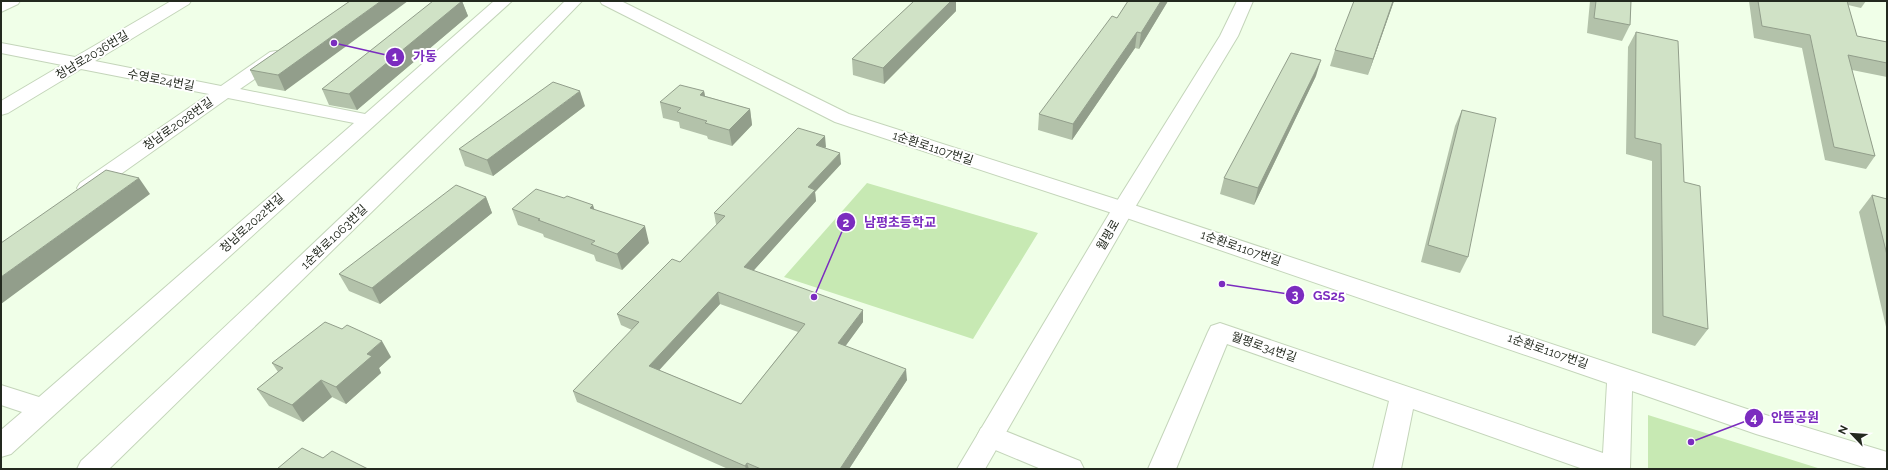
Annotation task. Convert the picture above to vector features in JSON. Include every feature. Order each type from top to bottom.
[{"type":"street","points":[[1,7],[12,1]]},
{"type":"street","name":"청남로2036번길","points":[[1,109],[183,1]]},
{"type":"street","name":"청남로2022번길","points":[[1,446],[367,120],[504,1]]},
{"type":"street","name":"1순환로1063번길","points":[[91,469],[201,365],[474,101],[574,1]]},
{"type":"street","name":"1순환로1107번길","points":[[608,1],[842,118],[1123,209],[1756,423],[1887,464]]},
{"type":"street","name":"월평로","points":[[971,469],[1123,209],[1229,36],[1245,1]]},
{"type":"street","name":"청남로2028번길","points":[[73,197],[290,47]]},
{"type":"street","name":"수영로24번길","points":[[1,48],[367,120]]},
{"type":"street","name":"월평로34번길","points":[[1162,469],[1220,332],[1616,469],[1620,376]]},
{"type":"street","points":[[1,395],[44,408]]},
{"type":"street","points":[[1387,469],[1403,395]]},
{"type":"street","points":[[990,436],[1070,469]]},
{"type":"green space","points":[[867,183],[1038,233],[973,339],[784,277]]},
{"type":"green space","points":[[1648,415],[1821,469],[1648,469]]},
{"type":"building","points":[[350,1],[381,1],[278,75],[250,70]]},
{"type":"building","points":[[433,1],[462,1],[349,94],[322,89]]},
{"type":"building","points":[[914,1],[951,1],[883,68],[852,59]]},
{"type":"building","points":[[1128,1],[1161,1],[1141,33],[1137,32],[1073,124],[1039,114],[1112,16],[1117,18]]},
{"type":"building","points":[[1354,1],[1393,1],[1373,59],[1335,50]]},
{"type":"building","points":[[1596,1],[1631,1],[1630,25],[1594,18]]},
{"type":"building","points":[[1758,1],[1847,1],[1857,36],[1887,42],[1887,63],[1848,55],[1875,156],[1834,147],[1810,35],[1762,26]]},
{"type":"building","points":[[1636,32],[1678,41],[1684,182],[1700,186],[1708,329],[1663,316],[1661,144],[1635,138]]},
{"type":"building","points":[[1291,53],[1321,60],[1258,188],[1224,178]]},
{"type":"building","points":[[553,82],[580,91],[487,160],[459,149]]},
{"type":"building","points":[[680,85],[704,91],[700,95],[750,109],[729,130],[705,123],[707,121],[677,112],[681,108],[660,102]]},
{"type":"building","points":[[1462,110],[1496,118],[1468,257],[1428,245]]},
{"type":"building","points":[[798,128],[825,136],[816,145],[840,153],[808,187],[815,190],[744,267],[863,310],[838,343],[906,369],[840,469],[761,469],[747,463],[745,466],[573,391],[639,322],[617,314],[672,259],[680,262],[725,216],[714,213]],"holes":[[[718,292],[805,324],[741,404],[649,366]]]},
{"type":"building","points":[[106,170],[139,178],[1,277],[1,243]]},
{"type":"building","points":[[456,185],[486,197],[372,288],[339,274]]},
{"type":"building","points":[[536,189],[564,198],[567,196],[593,205],[590,208],[645,226],[617,254],[591,244],[595,241],[512,209]]},
{"type":"building","points":[[1872,195],[1887,199],[1887,255]]},
{"type":"building","points":[[325,322],[342,329],[347,325],[382,341],[367,354],[372,356],[336,387],[321,380],[292,405],[257,389],[283,368],[272,363]]},
{"type":"building","points":[[302,448],[323,458],[332,451],[368,469],[277,469]]},
{"type":"place","name":"가동","points":[[334,43]]},
{"type":"place","name":"GS25","points":[[1222,284]]},
{"type":"place","name":"남평초등학교","points":[[814,297]]},
{"type":"place","name":"안뜸공원","points":[[1691,442]]}]
